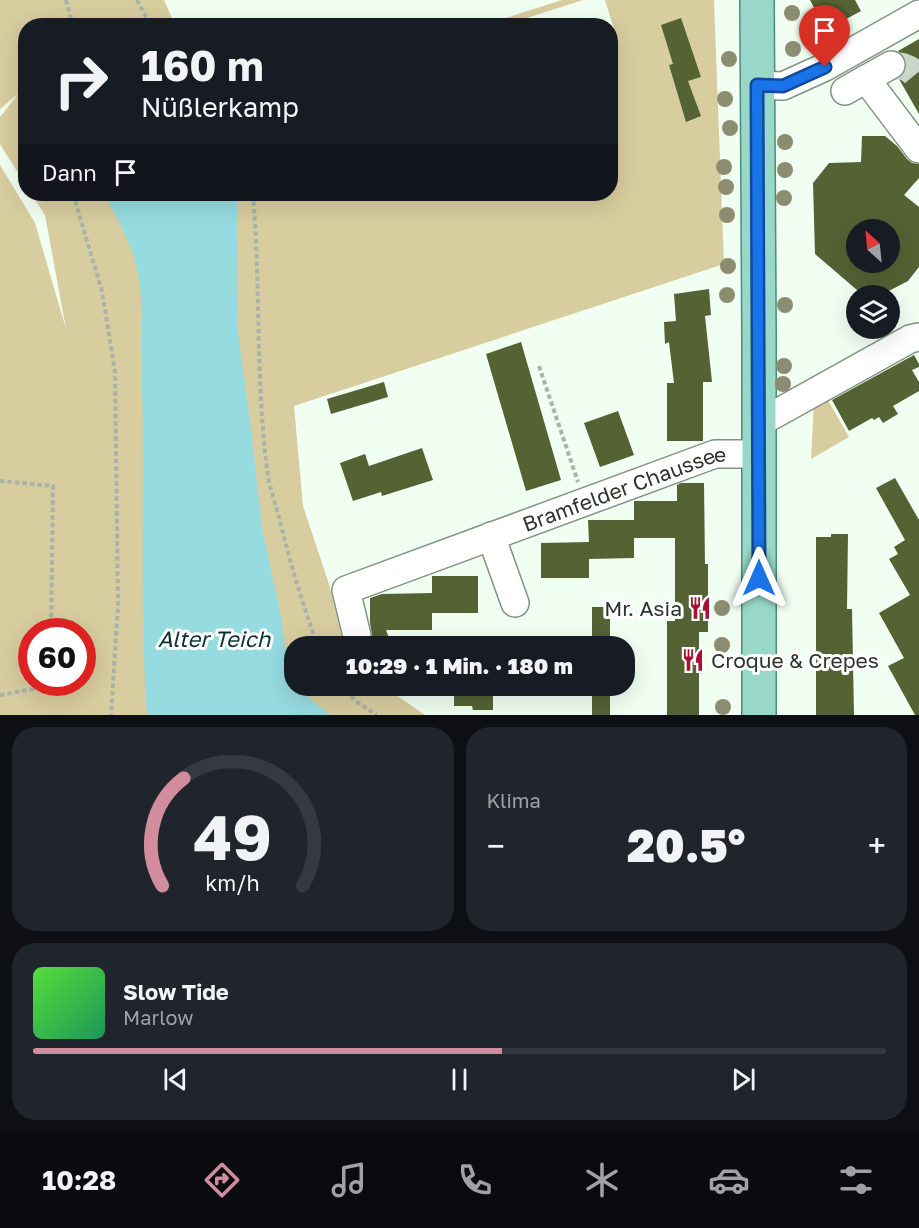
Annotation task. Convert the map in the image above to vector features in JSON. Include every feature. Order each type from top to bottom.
[{"type":"main road","name":"Bramfelder Chaussee","points":[[757,0],[759,715]]},
{"type":"street","points":[[757,85],[783,86],[825,67],[919,14]]},
{"type":"street","points":[[891,65],[856,85],[919,149]]},
{"type":"street","points":[[759,438],[909,339],[919,337]]},
{"type":"street","name":"Bramfelder Chaussee","points":[[357,636],[346,590],[759,438]]},
{"type":"street","points":[[491,536],[515,603]]},
{"type":"path","points":[[66,0],[71,18]]},
{"type":"path","points":[[137,0],[147,18]]},
{"type":"path","points":[[75,201],[102,291],[115,372],[118,606],[111,715]]},
{"type":"path","points":[[254,201],[257,235],[260,391],[269,478],[292,571],[314,636]]},
{"type":"path","points":[[539,366],[584,502]]},
{"type":"path","points":[[0,481],[53,486],[51,618]]},
{"type":"path","points":[[0,695],[18,692]]},
{"type":"path","points":[[351,696],[377,715]]},
{"type":"shaded area","points":[[0,0],[164,0],[172,18],[18,18],[18,94],[0,109]]},
{"type":"shaded area","points":[[562,0],[583,0],[527,18],[506,18]]},
{"type":"shaded area","points":[[605,0],[714,0],[724,264],[294,406],[303,506],[329,584],[342,636],[284,636],[284,696],[397,696],[425,715],[0,715],[0,165],[18,195],[18,201],[22,201],[35,223],[66,329],[45,215],[36,201],[618,201],[618,18],[611,18]]},
{"type":"shaded area","points":[[18,94],[18,173],[0,144],[0,117]]},
{"type":"shaded area","points":[[825,395],[849,437],[811,459],[814,402]]},
{"type":"water","name":"Alter Teich","points":[[108,201],[237,201],[238,332],[262,528],[284,639],[284,696],[308,696],[330,715],[147,715],[143,632],[142,326],[137,269],[131,250]]},
{"type":"building","points":[[810,0],[855,0],[861,11],[826,30]]},
{"type":"building","points":[[681,18],[701,77],[688,81],[701,116],[686,122],[669,65],[673,64],[661,25]]},
{"type":"building","points":[[919,39],[919,114],[899,79],[905,73],[907,65],[904,57],[898,51]]},
{"type":"building","points":[[862,136],[885,136],[907,159],[919,164],[919,178],[904,195],[919,207],[919,267],[908,281],[900,285],[851,285],[815,254],[813,183],[829,163],[861,162]]},
{"type":"building","points":[[709,289],[711,315],[705,316],[712,382],[703,382],[703,441],[667,441],[667,383],[674,383],[669,342],[665,344],[664,322],[676,321],[674,294]]},
{"type":"building","points":[[521,342],[561,480],[526,491],[486,354]]},
{"type":"building","points":[[914,355],[919,367],[912,370],[919,382],[919,391],[893,406],[898,414],[883,423],[879,417],[874,420],[872,418],[849,431],[832,400]]},
{"type":"building","points":[[384,382],[388,397],[331,414],[327,399]]},
{"type":"building","points":[[618,411],[634,455],[600,467],[584,423]]},
{"type":"building","points":[[422,448],[433,480],[382,496],[381,492],[353,501],[340,463],[365,454],[369,466]]},
{"type":"building","points":[[895,478],[919,520],[919,715],[915,715],[888,666],[904,658],[879,613],[910,595],[889,559],[898,554],[894,547],[905,540],[876,488]]},
{"type":"building","points":[[704,483],[705,564],[708,564],[708,632],[699,632],[699,715],[667,715],[667,621],[675,621],[675,538],[634,538],[634,558],[589,559],[589,578],[541,578],[541,543],[589,542],[588,520],[634,520],[634,501],[677,501],[677,485]]},
{"type":"building","points":[[831,534],[848,534],[847,609],[852,609],[854,715],[816,715],[816,537],[831,537]]},
{"type":"building","points":[[432,576],[478,576],[478,613],[432,613],[432,630],[386,630],[388,636],[372,636],[370,598],[382,594],[432,593]]},
{"type":"building","points":[[592,607],[610,607],[610,636],[592,636]]},
{"type":"building","points":[[454,696],[493,696],[493,710],[473,710],[472,706],[454,706]]},
{"type":"building","points":[[592,696],[610,696],[610,715],[592,715]]},
{"type":"tunnel","points":[[891,65],[908,68],[919,80]]},
{"type":"place","name":"Mr. Asia","points":[[700,608]]},
{"type":"place","name":"Croque & Crepes","points":[[693,660]]},
{"type":"route","points":[[759,578],[757,85],[783,86],[825,67]]}]
